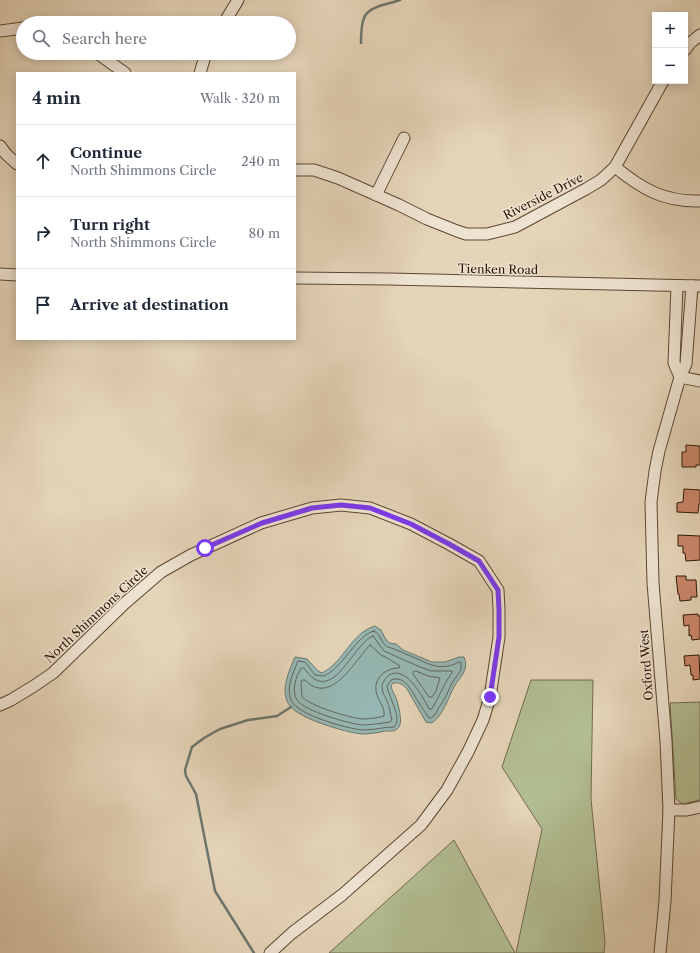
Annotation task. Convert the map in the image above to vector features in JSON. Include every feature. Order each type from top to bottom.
[{"type":"street","points":[[228,16],[238,0]]},
{"type":"street","points":[[0,31],[16,29]]},
{"type":"street","points":[[687,48],[700,35]]},
{"type":"street","points":[[106,60],[124,72]]},
{"type":"street","points":[[200,72],[204,60]]},
{"type":"street","name":"Riverside Drive","points":[[296,170],[314,170],[338,178],[457,232],[466,234],[487,234],[522,224],[601,180],[615,167],[662,84]]},
{"type":"street","points":[[376,195],[404,138]]},
{"type":"street","points":[[0,146],[16,163]]},
{"type":"street","points":[[615,167],[645,190],[674,199],[700,201]]},
{"type":"street","points":[[0,274],[16,275]]},
{"type":"street","name":"Tienken Road","points":[[296,278],[696,286]]},
{"type":"street","points":[[677,286],[674,363],[680,377],[700,381]]},
{"type":"street","name":"Oxford West","points":[[660,953],[665,901],[668,810],[666,742],[653,583],[651,502],[655,471],[680,377],[686,364],[696,286]]},
{"type":"street","name":"North Shimmons Circle","points":[[0,705],[11,700],[53,673],[125,603],[161,572],[191,555],[262,523],[312,508],[341,505],[370,508],[411,524],[479,561],[498,590],[499,637],[490,697],[483,720],[452,783],[421,825],[342,896],[292,933],[270,953]]},
{"type":"street","points":[[668,810],[686,810],[700,807]]},
{"type":"green space","points":[[531,680],[593,680],[591,799],[605,942],[604,953],[516,953],[542,829],[502,767]]},
{"type":"green space","points":[[700,702],[700,800],[682,804],[676,799],[670,703]]},
{"type":"green space","points":[[454,840],[515,953],[329,953]]},
{"type":"water","points":[[375,626],[381,630],[389,643],[396,644],[403,650],[432,662],[445,662],[459,657],[464,657],[466,665],[462,676],[455,685],[440,715],[432,723],[426,722],[407,689],[399,683],[393,683],[391,686],[400,712],[400,725],[398,729],[393,731],[361,734],[345,731],[303,716],[290,706],[285,694],[285,688],[295,657],[307,659],[318,671],[322,673],[336,662],[353,641],[367,630]]},
{"type":"building","points":[[686,445],[700,446],[700,465],[696,465],[696,467],[682,467],[682,452],[686,452]]},
{"type":"building","points":[[684,489],[700,490],[700,504],[698,513],[677,512],[677,503],[683,502]]},
{"type":"building","points":[[678,535],[700,536],[700,560],[686,561],[685,553],[683,553],[683,546],[678,546]]},
{"type":"building","points":[[676,576],[686,576],[686,580],[696,580],[697,597],[691,597],[691,600],[680,601]]},
{"type":"building","points":[[698,614],[698,616],[700,616],[700,639],[692,640],[691,635],[689,636],[689,625],[684,626],[683,615]]},
{"type":"building","points":[[699,655],[700,679],[693,680],[690,665],[685,666],[684,656]]},
{"type":"waterway","points":[[361,43],[362,24],[366,14],[374,8],[400,0]]},
{"type":"waterway","points":[[254,953],[215,891],[196,794],[186,776],[185,770],[192,747],[204,738],[220,729],[248,720],[277,716],[291,707]]},
{"type":"route","points":[[205,548],[262,523],[312,508],[341,505],[370,508],[411,524],[479,561],[498,590],[499,637],[495,672],[490,697]]}]
